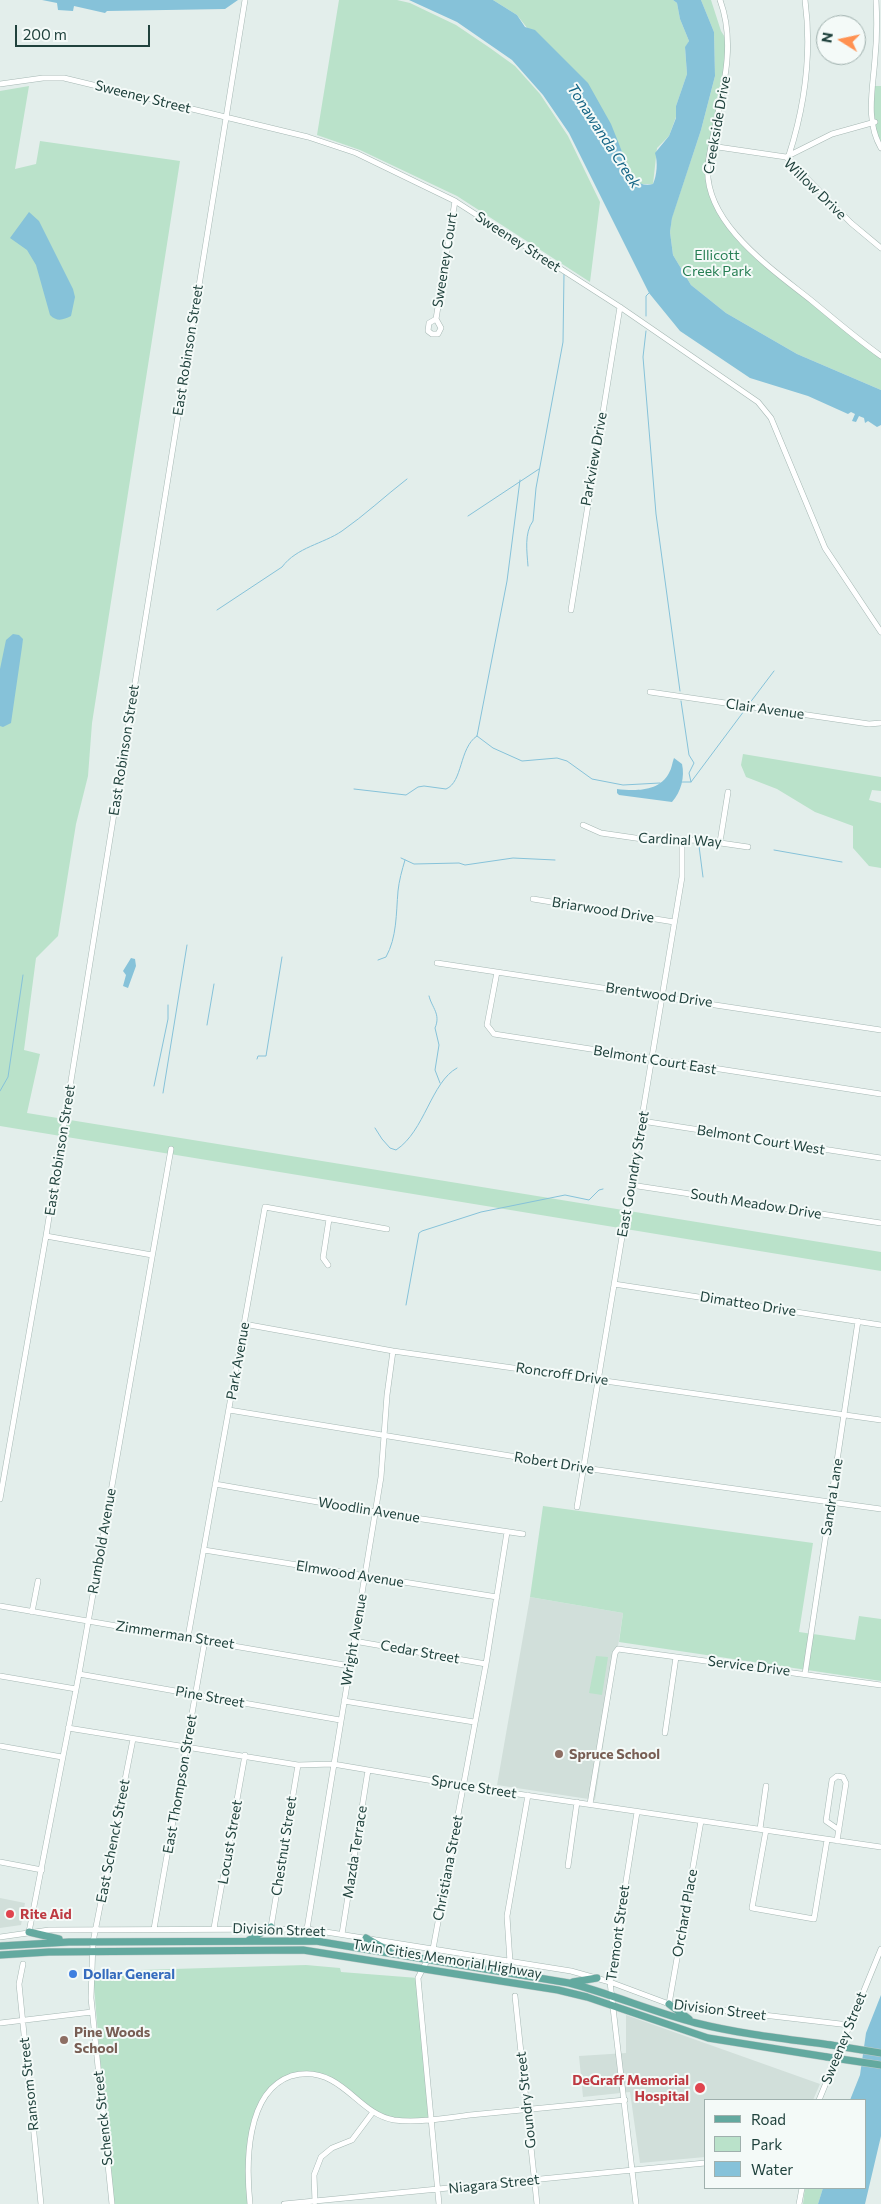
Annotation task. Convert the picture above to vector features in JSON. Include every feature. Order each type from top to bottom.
[{"type":"main road","points":[[249,1940],[271,1928]]},
{"type":"main road","points":[[29,1932],[69,1942]]},
{"type":"main road","points":[[366,1938],[393,1954]]},
{"type":"main road","name":"Twin Cities Memorial Highway","points":[[0,1946],[69,1942],[316,1941],[569,1983],[696,2023],[881,2053]]},
{"type":"main road","name":"Twin Cities Memorial Highway","points":[[0,1955],[92,1951],[302,1950],[558,1990],[613,2005],[708,2038],[881,2065]]},
{"type":"main road","points":[[569,1983],[597,1978]]},
{"type":"main road","points":[[669,2004],[696,2023]]},
{"type":"street","name":"East Robinson Street","points":[[0,1499],[46,1236],[245,0]]},
{"type":"street","name":"Creekside Drive","points":[[720,0],[726,22],[727,68],[711,146],[708,186],[717,207],[748,248],[881,356]]},
{"type":"street","points":[[787,156],[800,114],[806,74],[808,34],[805,0]]},
{"type":"street","points":[[876,0],[876,45],[870,98],[873,122],[881,148]]},
{"type":"street","name":"Sweeney Street","points":[[0,84],[43,78],[64,78],[308,138],[356,153],[455,201],[620,307],[758,402],[771,418],[825,548],[881,632]]},
{"type":"street","points":[[787,156],[832,134],[873,122]]},
{"type":"street","name":"Willow Drive","points":[[711,146],[787,156],[851,223],[881,248]]},
{"type":"street","name":"Sweeney Court","points":[[436,319],[455,201]]},
{"type":"street","name":"Parkview Drive","points":[[571,610],[620,307]]},
{"type":"street","name":"Clair Avenue","points":[[650,692],[869,724],[881,723]]},
{"type":"street","points":[[720,842],[728,792]]},
{"type":"street","name":"Cardinal Way","points":[[583,825],[592,831],[601,833],[665,842],[720,842],[748,847]]},
{"type":"street","name":"East Goundry Street","points":[[577,1507],[683,871],[682,841]]},
{"type":"street","name":"Briarwood Drive","points":[[532,899],[674,922]]},
{"type":"street","name":"Brentwood Drive","points":[[438,963],[662,995],[881,1030]]},
{"type":"street","name":"Belmont Court East","points":[[497,972],[487,1026],[494,1034],[881,1094]]},
{"type":"street","name":"Belmont Court West","points":[[642,1121],[881,1158]]},
{"type":"street","name":"Rumbold Avenue","points":[[29,1932],[79,1674],[171,1148]]},
{"type":"street","name":"South Meadow Drive","points":[[631,1185],[881,1223]]},
{"type":"street","name":"Park Avenue","points":[[188,1637],[265,1207],[387,1229]]},
{"type":"street","points":[[328,1265],[324,1258],[329,1219]]},
{"type":"street","points":[[46,1236],[152,1255]]},
{"type":"street","name":"Dimatteo Drive","points":[[614,1284],[881,1324]]},
{"type":"street","name":"Sandra Lane","points":[[805,1674],[858,1321]]},
{"type":"street","name":"Roncroff Drive","points":[[244,1324],[394,1350],[881,1420]]},
{"type":"street","name":"Wright Avenue","points":[[306,1929],[340,1720],[366,1577],[381,1477],[394,1350]]},
{"type":"street","name":"Robert Drive","points":[[229,1410],[584,1468],[881,1509]]},
{"type":"street","name":"Woodlin Avenue","points":[[215,1484],[375,1512],[523,1534]]},
{"type":"street","name":"Christiana Street","points":[[439,2204],[418,1978],[432,1949],[486,1664],[507,1532]]},
{"type":"street","name":"Elmwood Avenue","points":[[204,1550],[497,1597]]},
{"type":"street","points":[[32,1612],[38,1581]]},
{"type":"street","name":"Zimmerman Street","points":[[0,1606],[350,1666]]},
{"type":"street","name":"East Thompson Street","points":[[154,1929],[206,1640]]},
{"type":"street","name":"Cedar Street","points":[[354,1641],[486,1664]]},
{"type":"street","name":"Service Drive","points":[[590,1804],[615,1653],[618,1649],[881,1685]]},
{"type":"street","points":[[665,1733],[676,1657]]},
{"type":"street","name":"Pine Street","points":[[79,1674],[340,1720]]},
{"type":"street","points":[[0,1676],[76,1689]]},
{"type":"street","points":[[344,1701],[474,1722]]},
{"type":"street","name":"Spruce Street","points":[[68,1728],[298,1765],[333,1764],[528,1796],[881,1847]]},
{"type":"street","name":"East Schenck Street","points":[[93,1942],[133,1739]]},
{"type":"street","points":[[0,1746],[62,1757]]},
{"type":"street","name":"Locust Street","points":[[214,1928],[245,1756]]},
{"type":"street","name":"Chestnut Street","points":[[271,1928],[298,1765]]},
{"type":"street","name":"Mazda Terrace","points":[[342,1934],[368,1770]]},
{"type":"street","points":[[838,1841],[846,1783],[843,1777],[836,1776],[832,1780],[826,1821],[839,1830]]},
{"type":"street","points":[[766,1786],[763,1830],[752,1908],[814,1919],[827,1840]]},
{"type":"street","points":[[510,1962],[507,1916],[528,1796]]},
{"type":"street","points":[[568,1866],[577,1802]]},
{"type":"street","name":"Tremont Street","points":[[636,2204],[610,1982],[637,1812]]},
{"type":"street","name":"Orchard Place","points":[[669,2004],[700,1821]]},
{"type":"street","points":[[0,1862],[42,1870]]},
{"type":"street","name":"Division Street","points":[[0,1937],[29,1932],[96,1930],[306,1929],[571,1971],[610,1982],[669,2004],[849,2025]]},
{"type":"street","name":"Schenck Street","points":[[93,1942],[90,1986],[112,2204]]},
{"type":"street","name":"Sweeney Street","points":[[819,2099],[881,1949]]},
{"type":"street","name":"Ransom Street","points":[[23,1964],[19,1984],[42,2204]]},
{"type":"street","name":"Goundry Street","points":[[515,1996],[537,2204]]},
{"type":"street","points":[[0,2023],[92,2012]]},
{"type":"street","points":[[250,2204],[248,2160],[254,2123],[260,2107],[271,2089],[285,2078],[302,2072],[318,2074],[333,2080],[373,2112],[394,2120],[430,2119],[625,2100]]},
{"type":"street","points":[[315,2202],[314,2175],[321,2157],[332,2148],[352,2140],[373,2112]]},
{"type":"street","name":"Niagara Street","points":[[284,2204],[704,2163]]},
{"type":"street","points":[[799,2204],[802,2189]]},
{"type":"shaded area","points":[[530,1597],[623,1613],[595,1800],[497,1785]]},
{"type":"shaded area","points":[[0,1898],[25,1903],[21,1925],[0,1928]]},
{"type":"shaded area","name":"DeGraff Memorial Hospital","points":[[626,2015],[820,2084],[813,2099],[704,2099],[704,2157],[640,2163],[630,2092],[583,2097],[579,2056],[626,2053]]},
{"type":"green space","points":[[339,0],[397,0],[410,3],[456,25],[490,48],[515,66],[540,94],[568,136],[600,202],[590,282],[457,196],[360,150],[317,135]]},
{"type":"green space","points":[[493,0],[673,0],[677,3],[680,19],[689,41],[685,48],[687,74],[676,106],[676,117],[669,136],[657,148],[653,184],[640,184],[633,179],[620,147],[517,15]]},
{"type":"green space","name":"Ellicott Creek Park","points":[[701,0],[711,0],[721,31],[728,42],[707,176],[717,207],[749,248],[881,356],[881,390],[797,354],[726,313],[691,285],[673,255],[670,232],[672,217],[701,130],[715,76],[714,32]]},
{"type":"green space","points":[[29,86],[15,169],[36,164],[40,141],[180,161],[92,723],[88,776],[76,824],[58,936],[36,958],[24,1050],[40,1054],[27,1113],[881,1252],[881,1271],[0,1126],[0,91]]},
{"type":"green space","points":[[874,86],[881,86],[881,148],[874,122]]},
{"type":"green space","points":[[743,754],[881,777],[881,791],[872,790],[869,800],[881,803],[881,868],[869,866],[853,848],[853,826],[815,812],[777,789],[746,777],[741,765]]},
{"type":"green space","points":[[543,1506],[813,1543],[799,1632],[855,1640],[859,1616],[881,1619],[881,1681],[619,1642],[623,1613],[530,1597]]},
{"type":"green space","points":[[596,1656],[608,1657],[602,1695],[589,1693]]},
{"type":"green space","points":[[306,1965],[340,1968],[341,1972],[418,1978],[430,2119],[406,2120],[383,2116],[333,2080],[302,2073],[272,2089],[263,2099],[257,2112],[250,2143],[250,2204],[112,2204],[93,1974],[143,1972],[140,1970]]},
{"type":"green space","points":[[805,2189],[823,2189],[818,2204],[803,2204]]},
{"type":"water","points":[[42,0],[238,0],[225,9],[107,11],[105,13],[74,6],[73,11],[58,10],[57,3]]},
{"type":"water","name":"Tonawanda Creek","points":[[409,0],[493,0],[517,15],[525,27],[535,30],[588,83],[611,124],[633,179],[647,185],[653,184],[657,164],[655,153],[669,136],[676,118],[676,106],[687,74],[685,47],[689,41],[680,19],[677,3],[673,0],[701,0],[714,32],[715,76],[701,130],[672,218],[670,232],[673,255],[691,285],[726,313],[797,354],[881,390],[881,425],[877,427],[868,421],[865,423],[864,418],[859,416],[856,422],[852,421],[855,414],[851,412],[848,414],[808,396],[750,378],[680,331],[649,293],[569,133],[543,95],[512,60],[457,22]]},
{"type":"water","points":[[29,212],[39,221],[73,289],[75,297],[71,316],[65,319],[60,320],[50,315],[36,265],[27,250],[10,238]]},
{"type":"water","points":[[13,634],[19,635],[23,639],[11,723],[3,727],[0,726],[0,669],[6,640]]},
{"type":"water","points":[[674,758],[682,764],[683,779],[680,789],[672,802],[619,795],[617,793],[617,789],[639,790],[659,784],[669,773]]},
{"type":"water","points":[[131,958],[135,959],[136,966],[128,988],[123,986],[126,975],[123,971]]},
{"type":"water","points":[[881,1995],[881,2136],[865,2204],[818,2204],[823,2189],[866,2189],[866,2099],[850,2099],[860,2075],[866,2033]]},
{"type":"waterway","points":[[528,566],[527,537],[533,521],[536,488],[563,342],[564,274]]},
{"type":"waterway","points":[[646,316],[646,296],[649,293]]},
{"type":"waterway","points":[[646,331],[643,357],[656,514],[680,691]]},
{"type":"waterway","points":[[468,516],[539,469]]},
{"type":"waterway","points":[[217,610],[282,567],[295,555],[342,531],[407,479]]},
{"type":"waterway","points":[[354,789],[406,795],[418,787],[424,786],[446,789],[451,785],[459,772],[467,748],[477,736],[507,581],[520,480]]},
{"type":"waterway","points":[[749,704],[774,671]]},
{"type":"waterway","points":[[681,701],[689,755],[694,763],[689,773],[691,782],[747,707]]},
{"type":"waterway","points":[[477,736],[493,748],[522,761],[557,758],[567,761],[592,779],[623,785],[660,783]]},
{"type":"waterway","points":[[681,782],[691,782]]},
{"type":"waterway","points":[[699,846],[703,877]]},
{"type":"waterway","points":[[774,850],[842,862]]},
{"type":"waterway","points":[[401,858],[414,864],[459,863],[465,865],[513,858],[555,860]]},
{"type":"waterway","points":[[378,960],[386,957],[390,949],[395,925],[398,887],[405,860]]},
{"type":"waterway","points":[[163,1093],[187,945]]},
{"type":"waterway","points":[[257,1059],[258,1056],[266,1056],[282,957]]},
{"type":"waterway","points":[[0,1091],[8,1077],[23,975]]},
{"type":"waterway","points":[[207,1025],[214,984]]},
{"type":"waterway","points":[[429,996],[437,1015],[435,1028],[439,1045],[435,1070],[440,1083]]},
{"type":"waterway","points":[[154,1086],[168,1019],[168,1005]]},
{"type":"waterway","points":[[375,1128],[390,1148],[396,1150],[406,1142],[414,1131],[441,1084],[457,1068]]},
{"type":"waterway","points":[[406,1305],[419,1233],[422,1231],[481,1212],[565,1195],[589,1200],[599,1190],[603,1189]]},
{"type":"place","name":"Spruce School","points":[[559,1754]]},
{"type":"place","name":"Rite Aid","points":[[10,1914]]},
{"type":"place","name":"Dollar General","points":[[73,1974]]},
{"type":"place","name":"Pine Woods School","points":[[64,2040]]},
{"type":"place","name":"DeGraff Memorial Hospital","points":[[700,2088]]}]
